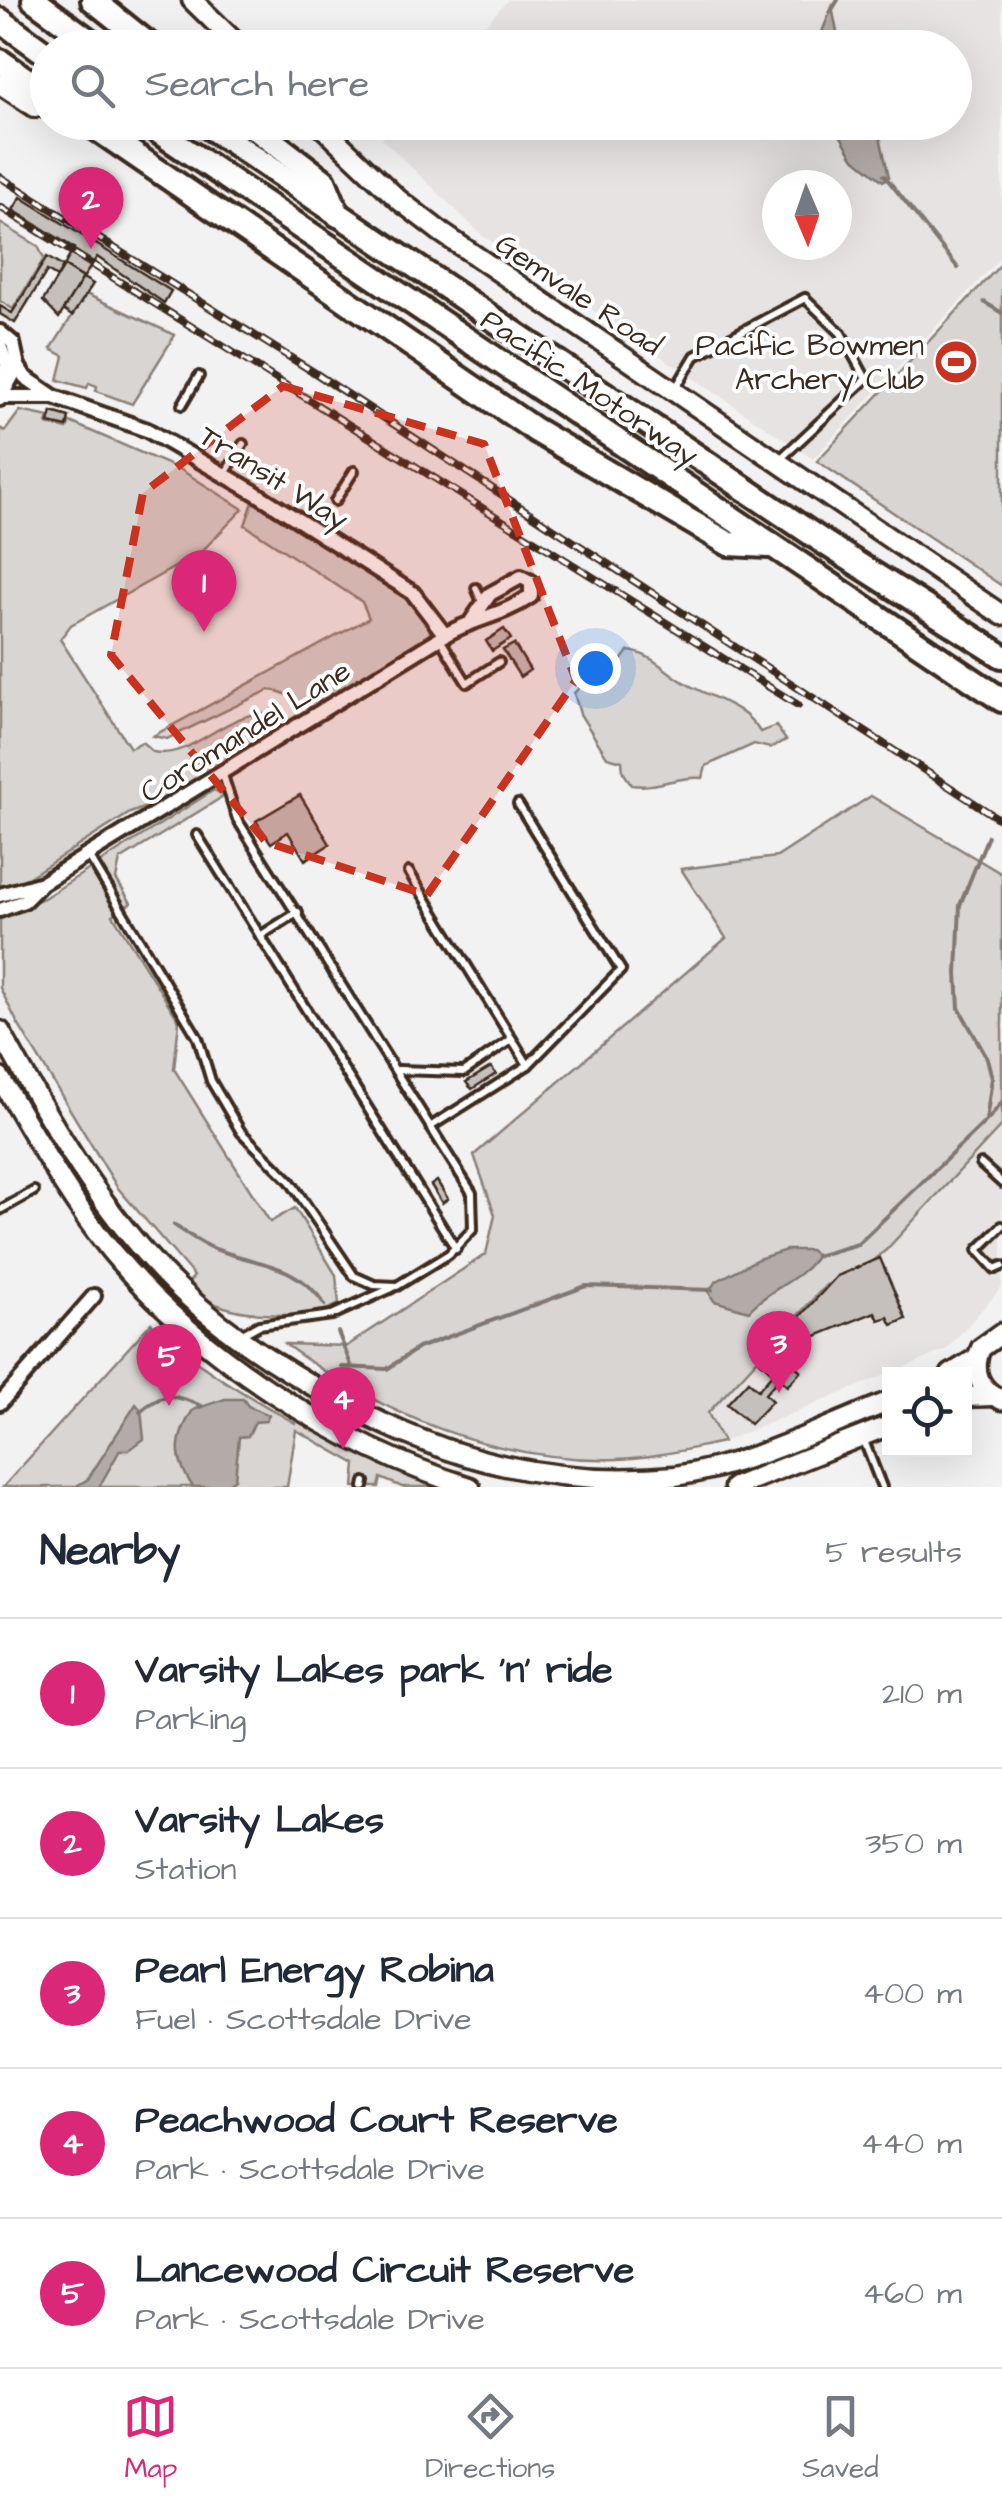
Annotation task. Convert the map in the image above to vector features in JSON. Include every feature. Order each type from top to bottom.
[{"type":"highway","points":[[34,0],[75,30]]},
{"type":"highway","points":[[93,0],[130,30]]},
{"type":"highway","points":[[0,20],[30,41]]},
{"type":"highway","points":[[0,61],[30,82]]},
{"type":"highway","points":[[113,140],[534,430],[728,544],[773,546]]},
{"type":"highway","name":"Pacific Motorway","points":[[171,140],[1002,700]]},
{"type":"highway","name":"Pacific Motorway","points":[[228,140],[828,545],[1002,656]]},
{"type":"highway","points":[[271,140],[324,181],[338,215]]},
{"type":"main road","points":[[192,0],[223,30]]},
{"type":"main road","points":[[0,84],[30,104]]},
{"type":"main road","name":"Gemvale Road","points":[[336,140],[399,200],[442,233],[1002,614]]},
{"type":"main road","points":[[0,1031],[83,1169],[134,1241],[178,1288],[294,1376],[438,1452],[512,1474],[581,1482],[641,1480],[708,1470],[750,1457],[882,1404]]},
{"type":"main road","points":[[0,1078],[90,1224],[185,1327],[232,1364],[300,1407],[405,1464],[470,1487]]},
{"type":"main road","points":[[962,1367],[977,1358],[988,1340],[1002,1332]]},
{"type":"main road","points":[[977,1358],[978,1379],[997,1398]]},
{"type":"main road","points":[[972,1397],[997,1398]]},
{"type":"main road","points":[[734,1487],[882,1428]]},
{"type":"main road","points":[[750,1457],[760,1478]]},
{"type":"street","points":[[0,332],[13,344],[18,366],[1,393]]},
{"type":"street","points":[[0,346],[7,365],[1,393]]},
{"type":"street","name":"Transit Way","points":[[18,366],[25,377],[54,396],[147,430],[414,593],[442,636]]},
{"type":"street","name":"Transit Way","points":[[1,393],[54,396]]},
{"type":"street","points":[[496,617],[531,596],[532,586],[526,578]]},
{"type":"street","name":"Coromandel Lane","points":[[472,620],[490,594],[526,578]]},
{"type":"street","name":"Coromandel Lane","points":[[0,910],[24,901],[42,884],[442,636],[472,620],[496,617]]},
{"type":"street","name":"Coromandel Lane","points":[[0,895],[42,884]]},
{"type":"street","points":[[0,1403],[94,1296]]},
{"type":"lane","points":[[674,392],[695,356],[805,298],[841,333],[866,380],[778,461]]},
{"type":"lane","points":[[182,406],[200,376]]},
{"type":"lane","points":[[225,475],[243,444]]},
{"type":"lane","points":[[335,501],[354,471]]},
{"type":"lane","points":[[510,569],[526,578]]},
{"type":"lane","points":[[476,588],[483,604],[496,617]]},
{"type":"lane","points":[[442,636],[467,682],[499,662]]},
{"type":"lane","points":[[223,775],[237,819],[397,1070],[475,1202],[473,1229],[456,1249],[397,1286],[332,1316],[259,1325],[238,1337]]},
{"type":"lane","points":[[430,1127],[528,1064],[622,970],[518,804]]},
{"type":"lane","points":[[197,835],[456,1249]]},
{"type":"lane","points":[[89,856],[198,1038],[210,1081],[249,1144],[290,1181],[344,1267],[364,1283],[397,1286]]},
{"type":"lane","points":[[409,872],[528,1064]]},
{"type":"lane","points":[[260,936],[298,912]]},
{"type":"lane","points":[[397,1070],[464,1072],[512,1040]]},
{"type":"lane","points":[[980,1164],[1002,1183]]},
{"type":"lane","points":[[0,1210],[34,1191]]},
{"type":"lane","points":[[1002,1226],[978,1250],[995,1269],[1002,1266]]},
{"type":"lane","points":[[862,1437],[882,1487]]},
{"type":"highlighted area","points":[[283,386],[484,444],[576,680],[427,895],[266,842],[111,655],[143,493]]},
{"type":"shaded area","points":[[508,0],[1002,0],[1002,256],[813,459],[483,236],[383,140],[972,140],[972,30],[481,30]]},
{"type":"shaded area","points":[[832,7],[837,30],[823,30]]},
{"type":"shaded area","points":[[843,140],[881,140],[889,177],[883,181],[853,157]]},
{"type":"shaded area","points":[[0,223],[38,246],[44,259],[13,309],[0,301]]},
{"type":"shaded area","name":"Pacific Bowmen Archery Club","points":[[1002,263],[1002,586],[817,461]]},
{"type":"shaded area","points":[[86,294],[175,335],[132,404],[96,391],[97,386],[89,383],[87,388],[58,380],[64,356],[51,349]]},
{"type":"shaded area","points":[[20,411],[49,417],[47,424],[67,429],[70,422],[181,470],[243,509],[200,553],[71,625],[60,639],[130,748],[142,742],[153,752],[168,753],[243,717],[259,714],[277,715],[282,724],[279,730],[162,801],[130,813],[21,882],[0,889],[0,428],[5,431]]},
{"type":"shaded area","points":[[253,502],[401,594],[429,625],[430,635],[317,707],[269,690],[167,739],[153,736],[369,618],[362,602],[245,525]]},
{"type":"shaded area","points":[[628,651],[650,658],[692,687],[735,708],[760,732],[776,726],[786,740],[770,748],[754,744],[706,766],[703,778],[632,785],[623,772],[622,761],[607,757],[580,714],[574,693],[583,684],[595,682],[601,671],[620,662]]},
{"type":"shaded area","points":[[214,790],[224,796],[120,860],[116,879],[131,903],[113,915],[179,1021],[174,1069],[270,1222],[295,1208],[336,1275],[339,1304],[311,1313],[259,1314],[226,1307],[210,1301],[189,1282],[194,1276],[117,1187],[0,988],[0,916],[44,898]]},
{"type":"shaded area","points":[[871,796],[1002,874],[1002,1125],[886,1250],[866,1267],[826,1285],[708,1413],[723,1442],[618,1459],[528,1453],[442,1430],[401,1413],[285,1344],[347,1346],[486,1254],[495,1215],[474,1155],[726,938],[681,869],[777,857]]},
{"type":"shaded area","points":[[1002,1125],[1002,1287],[946,1350],[905,1367],[882,1367],[882,1376],[723,1442],[708,1413],[826,1285],[866,1267]]},
{"type":"shaded area","points":[[786,1250],[810,1250],[817,1255],[802,1272],[749,1311],[714,1301],[708,1291],[717,1281],[758,1259]]},
{"type":"shaded area","points":[[151,1323],[202,1366],[295,1423],[297,1417],[436,1487],[402,1487],[381,1478],[379,1487],[354,1487],[356,1464],[296,1430],[287,1487],[3,1487]]},
{"type":"shaded area","points":[[225,1399],[243,1399],[248,1406],[269,1415],[266,1421],[255,1422],[248,1436],[239,1437],[235,1479],[224,1487],[193,1487],[180,1458],[182,1431],[193,1410]]},
{"type":"shaded area","points":[[136,1404],[141,1410],[144,1439],[129,1450],[120,1450],[99,1487],[75,1487],[88,1479]]},
{"type":"building","points":[[21,197],[171,291],[164,303],[97,257],[83,278],[64,266],[74,248],[13,210]]},
{"type":"building","points":[[47,257],[63,267],[57,277],[47,271],[15,323],[0,314],[0,306],[12,313]]},
{"type":"building","points":[[64,266],[83,278],[59,318],[43,301]]},
{"type":"building","points":[[83,278],[93,284],[72,316],[63,310]]},
{"type":"building","points":[[52,412],[69,417],[67,427],[49,423]]},
{"type":"building","points":[[504,629],[511,639],[492,651],[486,641]]},
{"type":"building","points":[[514,644],[530,670],[520,677],[503,650]]},
{"type":"building","points":[[300,795],[330,844],[305,860],[288,832],[271,843],[256,821]]},
{"type":"building","points":[[491,1067],[496,1074],[472,1089],[466,1082]]},
{"type":"building","points":[[437,1181],[448,1199],[442,1203],[431,1185]]},
{"type":"building","points":[[880,1258],[906,1319],[892,1325],[888,1317],[879,1320],[875,1312],[809,1339],[803,1337],[796,1321],[837,1276]]},
{"type":"building","points":[[773,1346],[801,1371],[787,1386],[760,1361]]},
{"type":"building","points":[[775,1371],[781,1376],[765,1394],[772,1401],[750,1424],[727,1404],[748,1381],[758,1390]]},
{"type":"waterway","points":[[830,13],[838,0]]},
{"type":"waterway","points":[[884,175],[958,268]]},
{"type":"waterway","points":[[984,302],[1002,313]]},
{"type":"waterway","points":[[816,1256],[858,1244],[986,1121],[992,1078],[987,1058],[959,1008],[957,973],[960,905],[988,836]]},
{"type":"waterway","points":[[989,1118],[1002,1102]]},
{"type":"waterway","points":[[174,1225],[210,1247],[290,1273],[325,1305]]},
{"type":"waterway","points":[[342,1367],[387,1369],[418,1348],[586,1286],[712,1290]]},
{"type":"waterway","points":[[338,1332],[351,1365]]},
{"type":"waterway","points":[[140,1412],[170,1397],[202,1406]]},
{"type":"railway","points":[[0,177],[312,371],[1002,821]]},
{"type":"railway","points":[[0,207],[798,705]]},
{"type":"place","name":"Varsity Lakes","points":[[91,249]]},
{"type":"place","name":"Pacific Bowmen Archery Club","points":[[956,362]]},
{"type":"place","name":"Varsity Lakes park 'n' ride","points":[[204,632]]},
{"type":"place","name":"Pearl Energy Robina","points":[[779,1393]]},
{"type":"place","name":"Lancewood Circuit Reserve","points":[[169,1406]]},
{"type":"place","name":"Peachwood Court Reserve","points":[[343,1449]]}]
